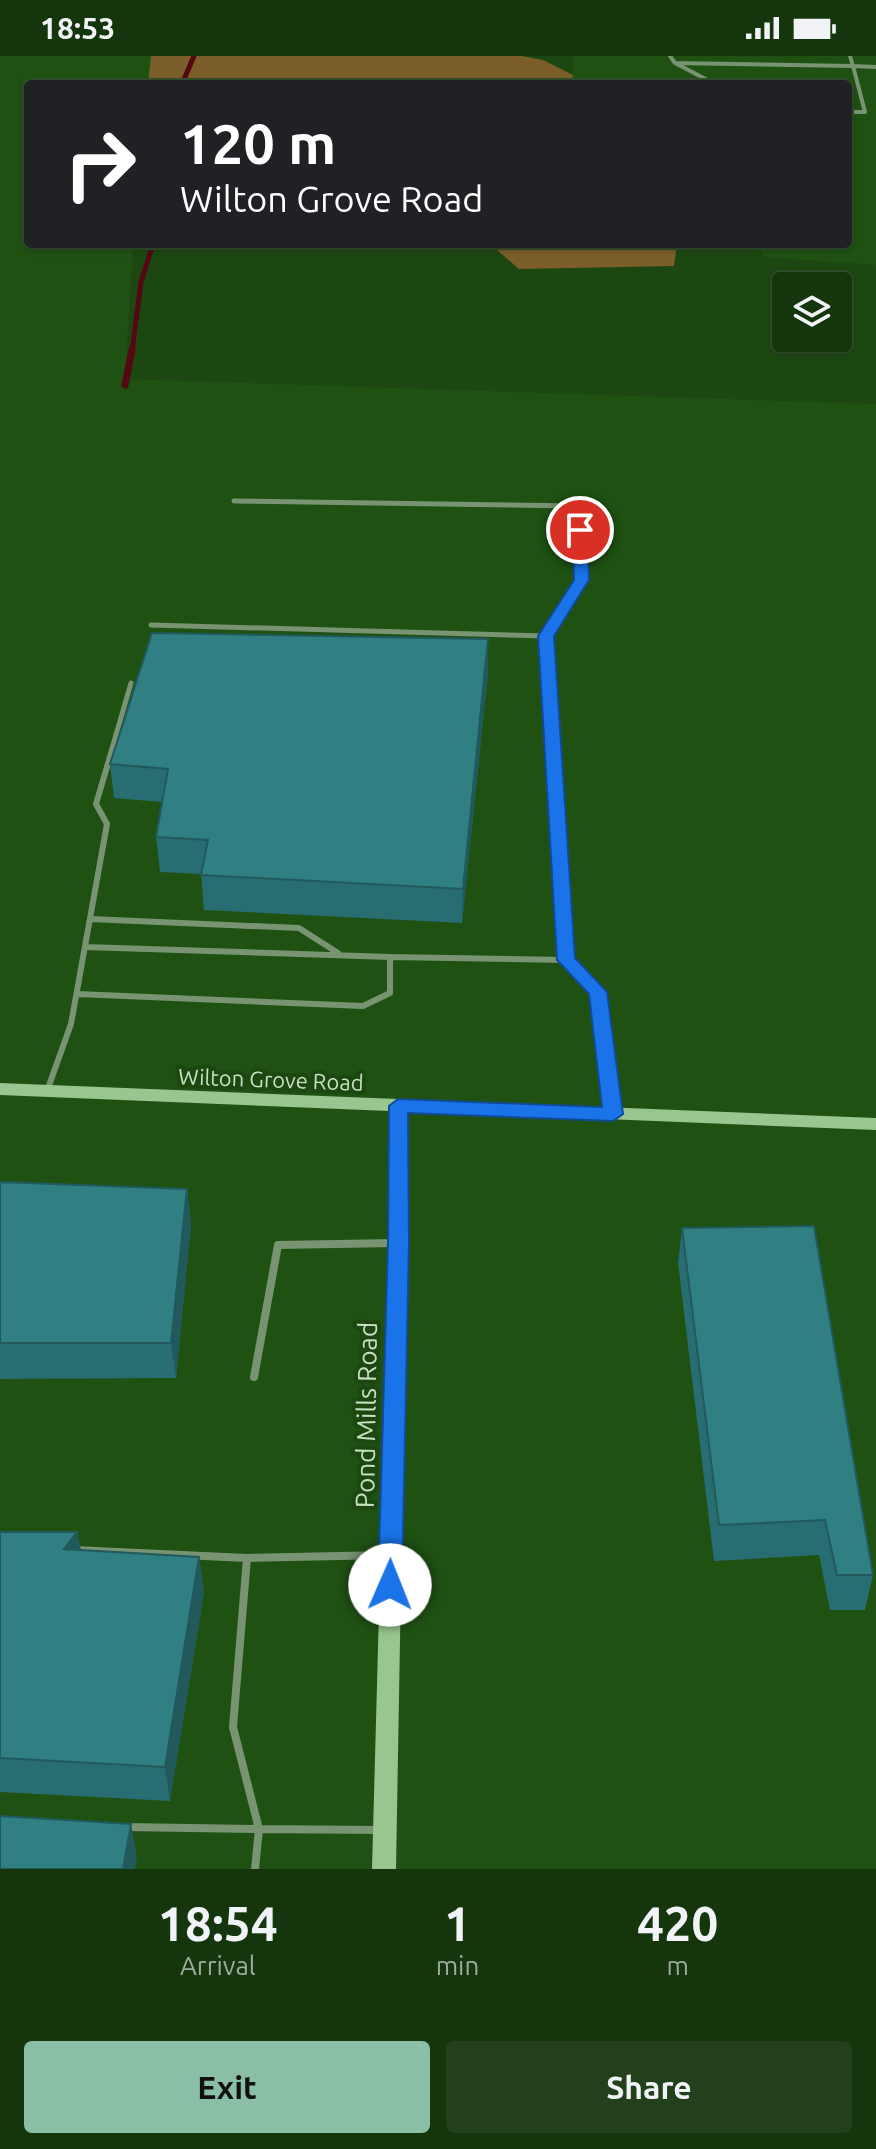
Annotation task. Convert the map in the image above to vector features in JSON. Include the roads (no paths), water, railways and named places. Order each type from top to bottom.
[{"type":"main road","name":"Wilton Grove Road","points":[[0,1089],[876,1124]]},
{"type":"main road","name":"Pond Mills Road","points":[[384,1869],[398,1242],[398,1106]]},
{"type":"lane","points":[[670,56],[675,63],[707,80]]},
{"type":"lane","points":[[850,56],[865,112]]},
{"type":"lane","points":[[675,63],[876,67]]},
{"type":"lane","points":[[852,112],[876,113]]},
{"type":"lane","points":[[234,501],[579,506],[582,580],[546,636],[566,960],[598,992],[613,1114]]},
{"type":"lane","points":[[151,625],[546,636]]},
{"type":"lane","points":[[47,1091],[71,1024],[107,824],[96,804],[131,683]]},
{"type":"lane","points":[[90,919],[299,928],[341,955]]},
{"type":"lane","points":[[85,947],[566,960]]},
{"type":"lane","points":[[77,994],[363,1006],[390,993],[390,957]]},
{"type":"lane","points":[[254,1377],[278,1245],[398,1242]]},
{"type":"lane","points":[[62,1549],[247,1558],[390,1555]]},
{"type":"lane","points":[[247,1558],[233,1727],[259,1829],[255,1869]]},
{"type":"lane","points":[[116,1827],[385,1830]]},
{"type":"waterway","points":[[184,80],[194,56]]},
{"type":"waterway","points":[[132,352],[141,282],[152,248]]},
{"type":"waterway","points":[[125,385],[132,350]]}]
